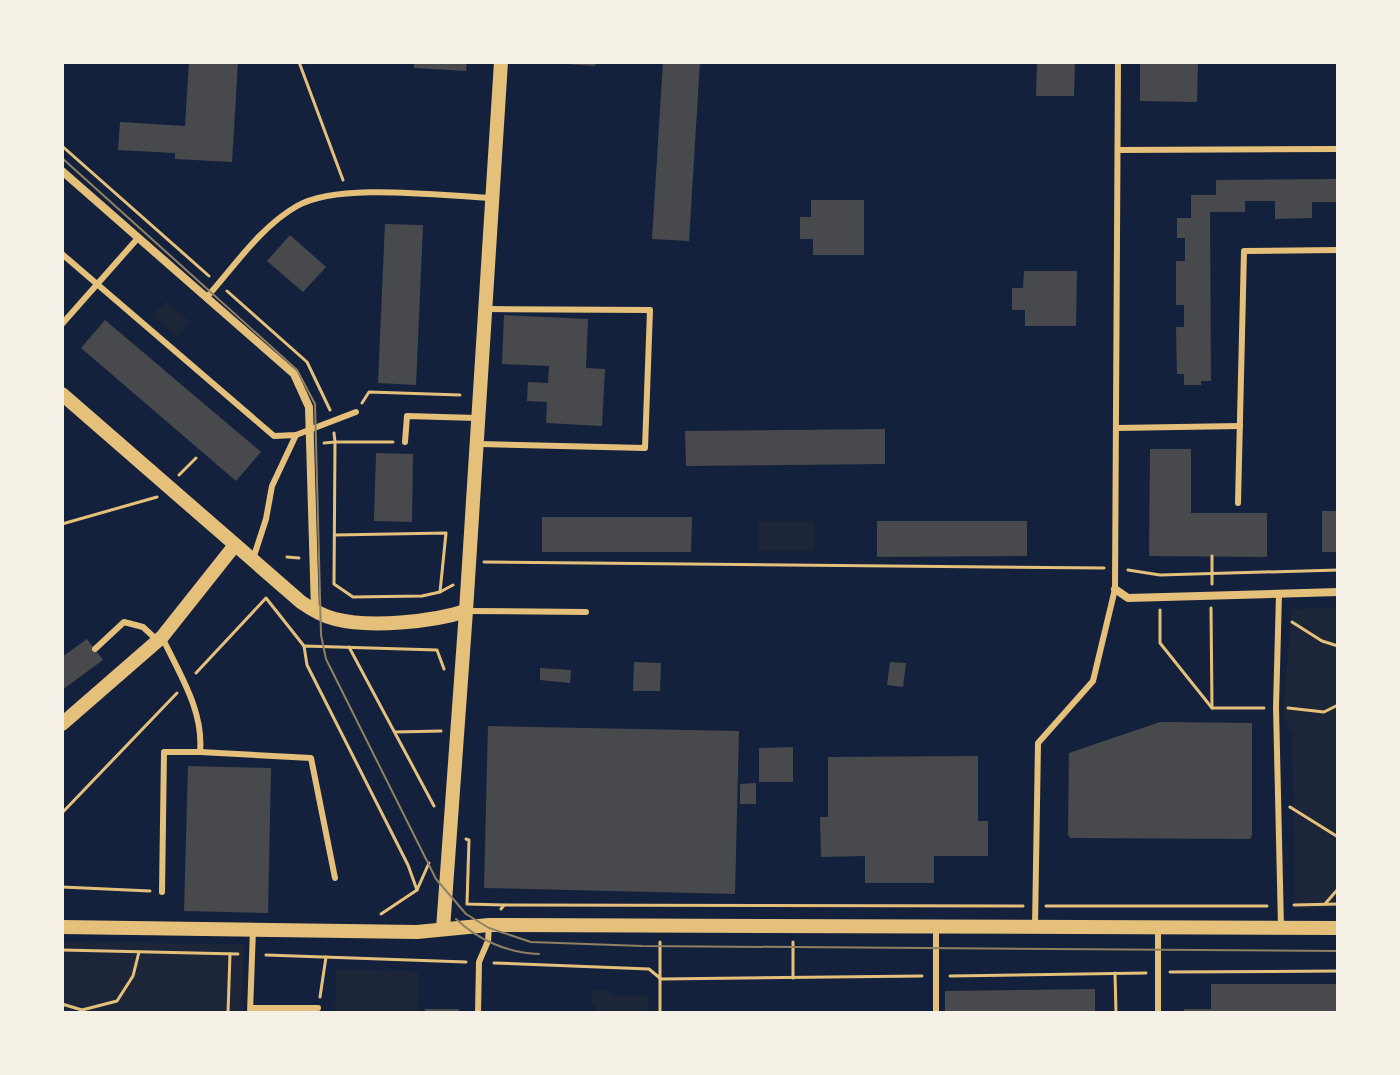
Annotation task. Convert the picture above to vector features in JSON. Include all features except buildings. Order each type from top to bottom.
[{"type":"street","points":[[443,929],[501,62]]},
{"type":"street","points":[[62,171],[294,374],[309,407],[315,611]]},
{"type":"street","points":[[62,394],[315,611],[333,619],[363,622],[438,620],[466,611]]},
{"type":"street","points":[[62,724],[160,639],[235,545]]},
{"type":"street","points":[[1115,589],[1128,598],[1338,592]]},
{"type":"street","points":[[62,927],[417,932],[489,925],[1338,928]]},
{"type":"lane","points":[[1035,928],[1038,743],[1093,681],[1115,589],[1118,62]]},
{"type":"lane","points":[[1118,150],[1338,149]]},
{"type":"lane","points":[[206,298],[257,239],[298,205],[347,191],[492,198]]},
{"type":"lane","points":[[62,324],[138,238]]},
{"type":"lane","points":[[1238,503],[1244,251],[1338,250]]},
{"type":"lane","points":[[62,254],[274,436],[296,435],[356,412]]},
{"type":"lane","points":[[476,444],[645,448],[650,310],[484,309]]},
{"type":"lane","points":[[405,442],[407,416],[477,418]]},
{"type":"lane","points":[[1116,428],[1240,426]]},
{"type":"lane","points":[[253,559],[266,519],[272,486],[296,435]]},
{"type":"lane","points":[[1279,594],[1276,707],[1281,927]]},
{"type":"lane","points":[[466,611],[586,612]]},
{"type":"lane","points":[[95,649],[124,622],[143,627],[160,639],[186,683],[202,736],[200,752]]},
{"type":"lane","points":[[162,892],[164,752],[311,758],[335,878]]},
{"type":"lane","points":[[478,1013],[479,962],[488,941],[489,925]]},
{"type":"lane","points":[[936,928],[936,1013]]},
{"type":"lane","points":[[253,929],[250,1010],[318,1008]]},
{"type":"lane","points":[[1158,929],[1158,1013]]},
{"type":"path","points":[[299,62],[347,191]]},
{"type":"path","points":[[356,412],[369,392],[460,395]]},
{"type":"path","points":[[405,442],[335,442],[334,584],[353,597],[422,596],[440,592],[468,576]]},
{"type":"path","points":[[62,524],[156,498]]},
{"type":"path","points":[[335,535],[446,533],[440,592]]},
{"type":"path","points":[[325,553],[335,552]]},
{"type":"path","points":[[1212,556],[1212,708]]},
{"type":"path","points":[[287,557],[302,558]]},
{"type":"path","points":[[483,562],[1115,568],[1160,575],[1338,570]]},
{"type":"path","points":[[1160,575],[1160,643],[1212,708]]},
{"type":"path","points":[[62,813],[266,598],[304,646]]},
{"type":"path","points":[[1278,614],[1322,641],[1338,646]]},
{"type":"path","points":[[349,647],[436,811]]},
{"type":"path","points":[[1212,708],[1276,707],[1324,712],[1338,705]]},
{"type":"path","points":[[395,732],[441,731]]},
{"type":"path","points":[[342,732],[408,865],[417,890]]},
{"type":"path","points":[[1277,798],[1338,837]]},
{"type":"path","points":[[450,837],[469,840],[467,904],[1338,904]]},
{"type":"path","points":[[1325,904],[1338,889]]},
{"type":"path","points":[[489,925],[504,905]]},
{"type":"path","points":[[659,926],[660,1013]]},
{"type":"path","points":[[62,950],[326,956],[649,969],[661,979],[1338,971]]},
{"type":"path","points":[[62,1004],[70,1011],[82,1012],[117,1001],[133,976],[139,952]]},
{"type":"path","points":[[228,1013],[230,954]]},
{"type":"path","points":[[318,1008],[326,956]]},
{"type":"path","points":[[1115,973],[1116,1013]]},
{"type":"shaded area","points":[[166,301],[190,322],[177,337],[153,316]]},
{"type":"shaded area","points":[[758,521],[814,521],[814,551],[758,551]]},
{"type":"shaded area","points":[[1338,608],[1338,908],[1295,909],[1292,734],[1283,715],[1292,609]]},
{"type":"shaded area","points":[[62,942],[244,944],[242,1013],[62,1013]]},
{"type":"shaded area","points":[[336,969],[419,971],[418,1013],[335,1013]]},
{"type":"shaded area","points":[[611,990],[611,995],[648,995],[648,1013],[600,1013],[592,1004],[592,991]]},
{"type":"tram line","points":[[62,158],[297,370],[315,404],[321,635],[326,659],[436,879],[466,914],[489,928],[531,942],[642,946],[1338,951]]},
{"type":"tram line","points":[[456,919],[494,944],[539,954]]}]
